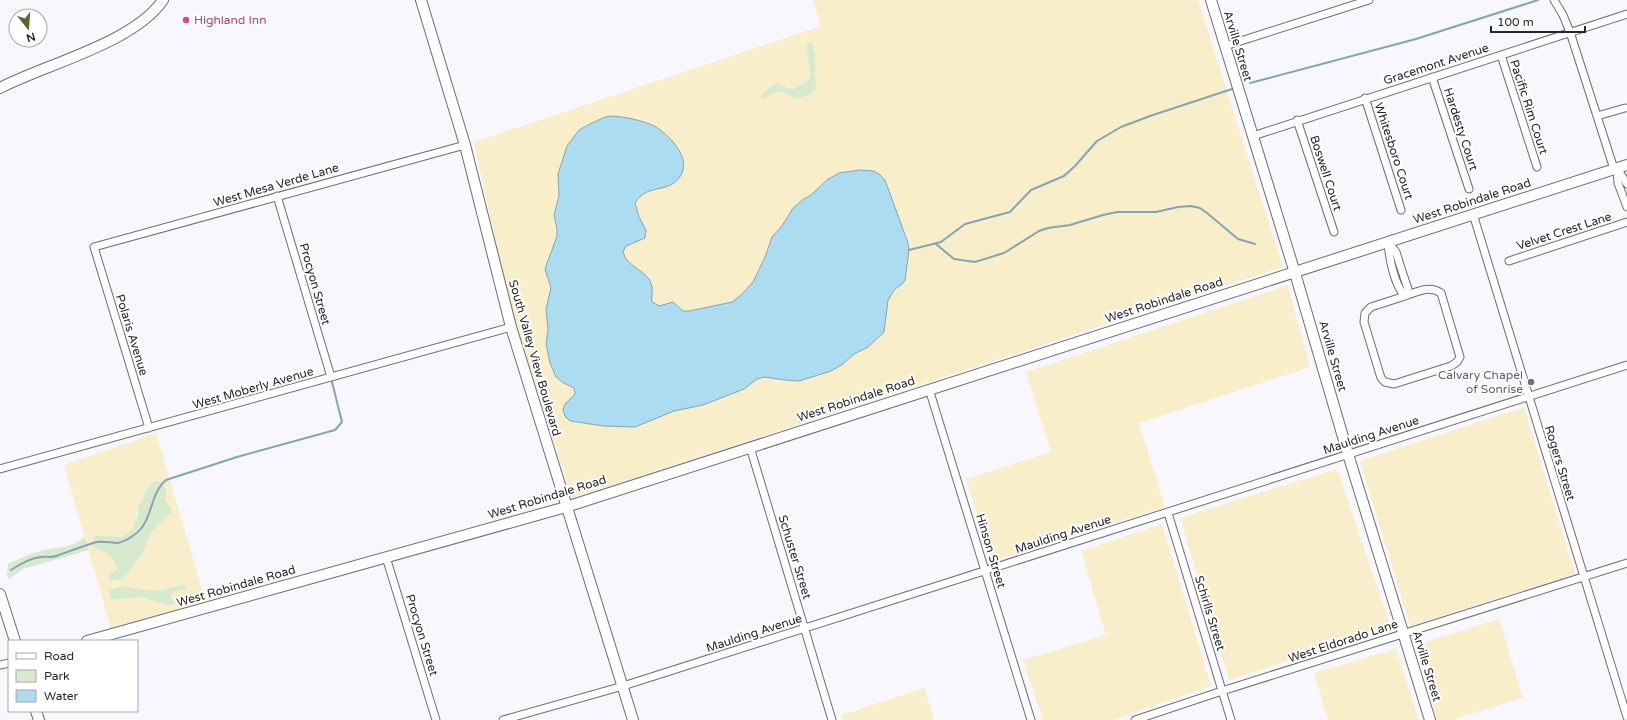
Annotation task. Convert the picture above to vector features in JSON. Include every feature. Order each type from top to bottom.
[{"type":"street","points":[[0,88],[99,45],[135,27],[156,9],[163,0]]},
{"type":"street","name":"South Valley View Boulevard","points":[[421,0],[465,145],[511,327],[633,720]]},
{"type":"street","name":"Arville Street","points":[[1211,0],[1296,272],[1348,454],[1430,720]]},
{"type":"street","points":[[1225,46],[1369,0]]},
{"type":"street","points":[[1554,0],[1563,15],[1570,32],[1616,169],[1618,183],[1627,207]]},
{"type":"street","name":"Gracemont Avenue","points":[[1253,136],[1297,120],[1627,14]]},
{"type":"street","name":"Pacific Rim Court","points":[[1500,55],[1537,167]]},
{"type":"street","name":"Hardesty Court","points":[[1432,77],[1469,189]]},
{"type":"street","name":"Whitesboro Court","points":[[1365,98],[1401,210]]},
{"type":"street","points":[[1597,116],[1626,108]]},
{"type":"street","name":"Boswell Court","points":[[1297,120],[1334,232]]},
{"type":"street","name":"West Mesa Verde Lane","points":[[94,247],[465,145]]},
{"type":"street","name":"West Robindale Road","points":[[91,640],[566,507],[1627,165]]},
{"type":"street","points":[[1616,169],[1627,184]]},
{"type":"street","name":"Procyon Street","points":[[277,196],[331,377]]},
{"type":"street","name":"Rogers Street","points":[[1473,214],[1627,717]]},
{"type":"street","name":"Velvet Crest Lane","points":[[1508,261],[1627,222]]},
{"type":"street","points":[[1388,242],[1396,252],[1408,289],[1405,296],[1371,307],[1365,313],[1364,322],[1381,378],[1385,382],[1394,384],[1451,366],[1457,362],[1460,357],[1441,293],[1435,289],[1427,288],[1405,296]]},
{"type":"street","name":"Polaris Avenue","points":[[94,247],[149,428]]},
{"type":"street","name":"West Moberly Avenue","points":[[0,470],[511,327]]},
{"type":"street","name":"Maulding Avenue","points":[[504,720],[623,686],[1627,365]]},
{"type":"street","name":"Hinson Street","points":[[929,389],[1031,720]]},
{"type":"street","name":"Schuster Street","points":[[750,447],[832,720]]},
{"type":"street","name":"Schirlls Street","points":[[1168,513],[1231,720]]},
{"type":"street","name":"Procyon Street","points":[[386,557],[436,720]]},
{"type":"street","name":"West Eldorado Lane","points":[[1135,720],[1627,563]]},
{"type":"street","points":[[0,594],[15,640]]},
{"type":"green space","points":[[812,42],[815,54],[816,89],[812,94],[797,99],[792,97],[760,100],[764,91],[778,83],[793,89],[806,82],[810,74],[806,44]]},
{"type":"green space","points":[[159,480],[166,489],[168,504],[171,507],[172,512],[152,531],[142,555],[125,577],[121,580],[111,582],[108,577],[109,573],[114,571],[112,563],[106,553],[100,551],[92,544],[94,536],[104,535],[121,537],[137,518],[138,507],[149,484]]},
{"type":"green space","points":[[85,537],[89,550],[23,569],[9,579],[7,577],[8,564],[37,552],[70,545]]},
{"type":"green space","points":[[183,584],[188,586],[185,590],[175,591],[175,600],[179,603],[169,606],[141,597],[110,600],[109,591],[113,588],[123,586],[159,591]]},
{"type":"sand","points":[[813,0],[1198,0],[1283,267],[572,498],[508,300],[474,142],[821,26]],"holes":[[[812,42],[815,54],[816,89],[812,94],[797,99],[781,92],[775,92],[765,98],[760,99],[764,91],[778,83],[793,89],[806,82],[809,78],[810,69],[806,44]],[[612,116],[630,118],[647,123],[662,132],[675,145],[666,187],[644,192],[635,203],[639,217],[646,230],[645,238],[626,246],[623,252],[629,262],[642,272],[650,281],[652,286],[652,302],[659,306],[673,302],[683,311],[732,302],[753,282],[765,257],[772,237],[782,226],[788,214],[804,199],[839,173],[860,170],[874,171],[885,180],[906,235],[909,250],[905,280],[888,300],[884,332],[868,347],[854,354],[843,364],[831,371],[799,381],[764,377],[757,379],[744,389],[703,405],[674,411],[641,425],[625,427],[576,423],[565,404],[575,394],[574,387],[562,382],[552,370],[546,344],[548,330],[546,309],[551,288],[547,276],[547,262],[557,236],[554,215],[559,195],[558,174],[567,146],[579,130],[605,117]]]},
{"type":"sand","points":[[1288,285],[1310,367],[1139,423],[1165,507],[992,561],[966,479],[1051,452],[1026,372]]},
{"type":"sand","points":[[1524,407],[1575,574],[1410,626],[1360,461]]},
{"type":"sand","points":[[156,433],[206,603],[111,628],[64,465]],"holes":[[[159,480],[163,484],[166,494],[165,500],[171,507],[172,512],[152,531],[142,555],[125,577],[121,580],[111,581],[108,577],[109,573],[118,569],[110,556],[96,549],[92,543],[94,536],[118,537],[129,533],[134,527],[137,508],[149,486],[153,482]],[[183,584],[187,586],[185,590],[175,591],[171,594],[170,598],[179,603],[169,606],[141,597],[111,600],[109,591],[113,588],[123,586],[159,591]]]},
{"type":"sand","points":[[1337,469],[1391,627],[1229,680],[1180,518]]},
{"type":"sand","points":[[1162,524],[1211,686],[1113,720],[1043,720],[1023,660],[1106,635],[1081,551]]},
{"type":"sand","points":[[1499,619],[1523,698],[1451,720],[1437,720],[1416,645]]},
{"type":"sand","points":[[1396,649],[1419,720],[1328,720],[1314,673]]},
{"type":"sand","points":[[925,688],[934,720],[843,720],[841,715]]},
{"type":"water","points":[[612,116],[639,120],[654,126],[666,135],[678,148],[684,163],[683,171],[674,183],[669,186],[645,193],[635,203],[639,217],[646,230],[645,238],[626,246],[623,252],[629,262],[650,281],[652,286],[652,302],[659,306],[673,302],[683,311],[689,311],[732,302],[753,282],[765,257],[772,237],[782,226],[793,208],[811,195],[827,180],[839,173],[860,170],[874,171],[885,180],[908,243],[909,250],[905,280],[895,289],[888,300],[884,332],[868,347],[854,354],[843,364],[831,371],[799,381],[764,377],[757,379],[744,389],[703,405],[674,411],[635,427],[604,426],[570,421],[565,416],[563,410],[565,404],[575,394],[574,388],[556,377],[550,363],[546,344],[548,330],[546,309],[551,288],[545,269],[557,236],[554,215],[559,195],[558,174],[567,146],[579,130],[605,117]]},
{"type":"waterway","points":[[1250,83],[1416,39],[1538,0]]},
{"type":"waterway","points":[[909,250],[941,242],[965,224],[1010,212],[1031,190],[1064,176],[1097,141],[1121,127],[1235,88]]},
{"type":"waterway","points":[[936,244],[954,259],[975,262],[1004,253],[1039,231],[1048,228],[1070,225],[1117,212],[1156,212],[1178,207],[1191,206],[1200,208],[1238,239],[1255,244]]},
{"type":"waterway","points":[[11,570],[33,559],[54,557],[97,542],[118,543],[128,539],[140,530],[145,523],[156,493],[166,480],[237,457],[335,430],[342,422],[331,378]]},
{"type":"place","name":"Highland Inn","points":[[186,20]]},
{"type":"place","name":"Calvary Chapel of Sonrise","points":[[1531,382]]}]
